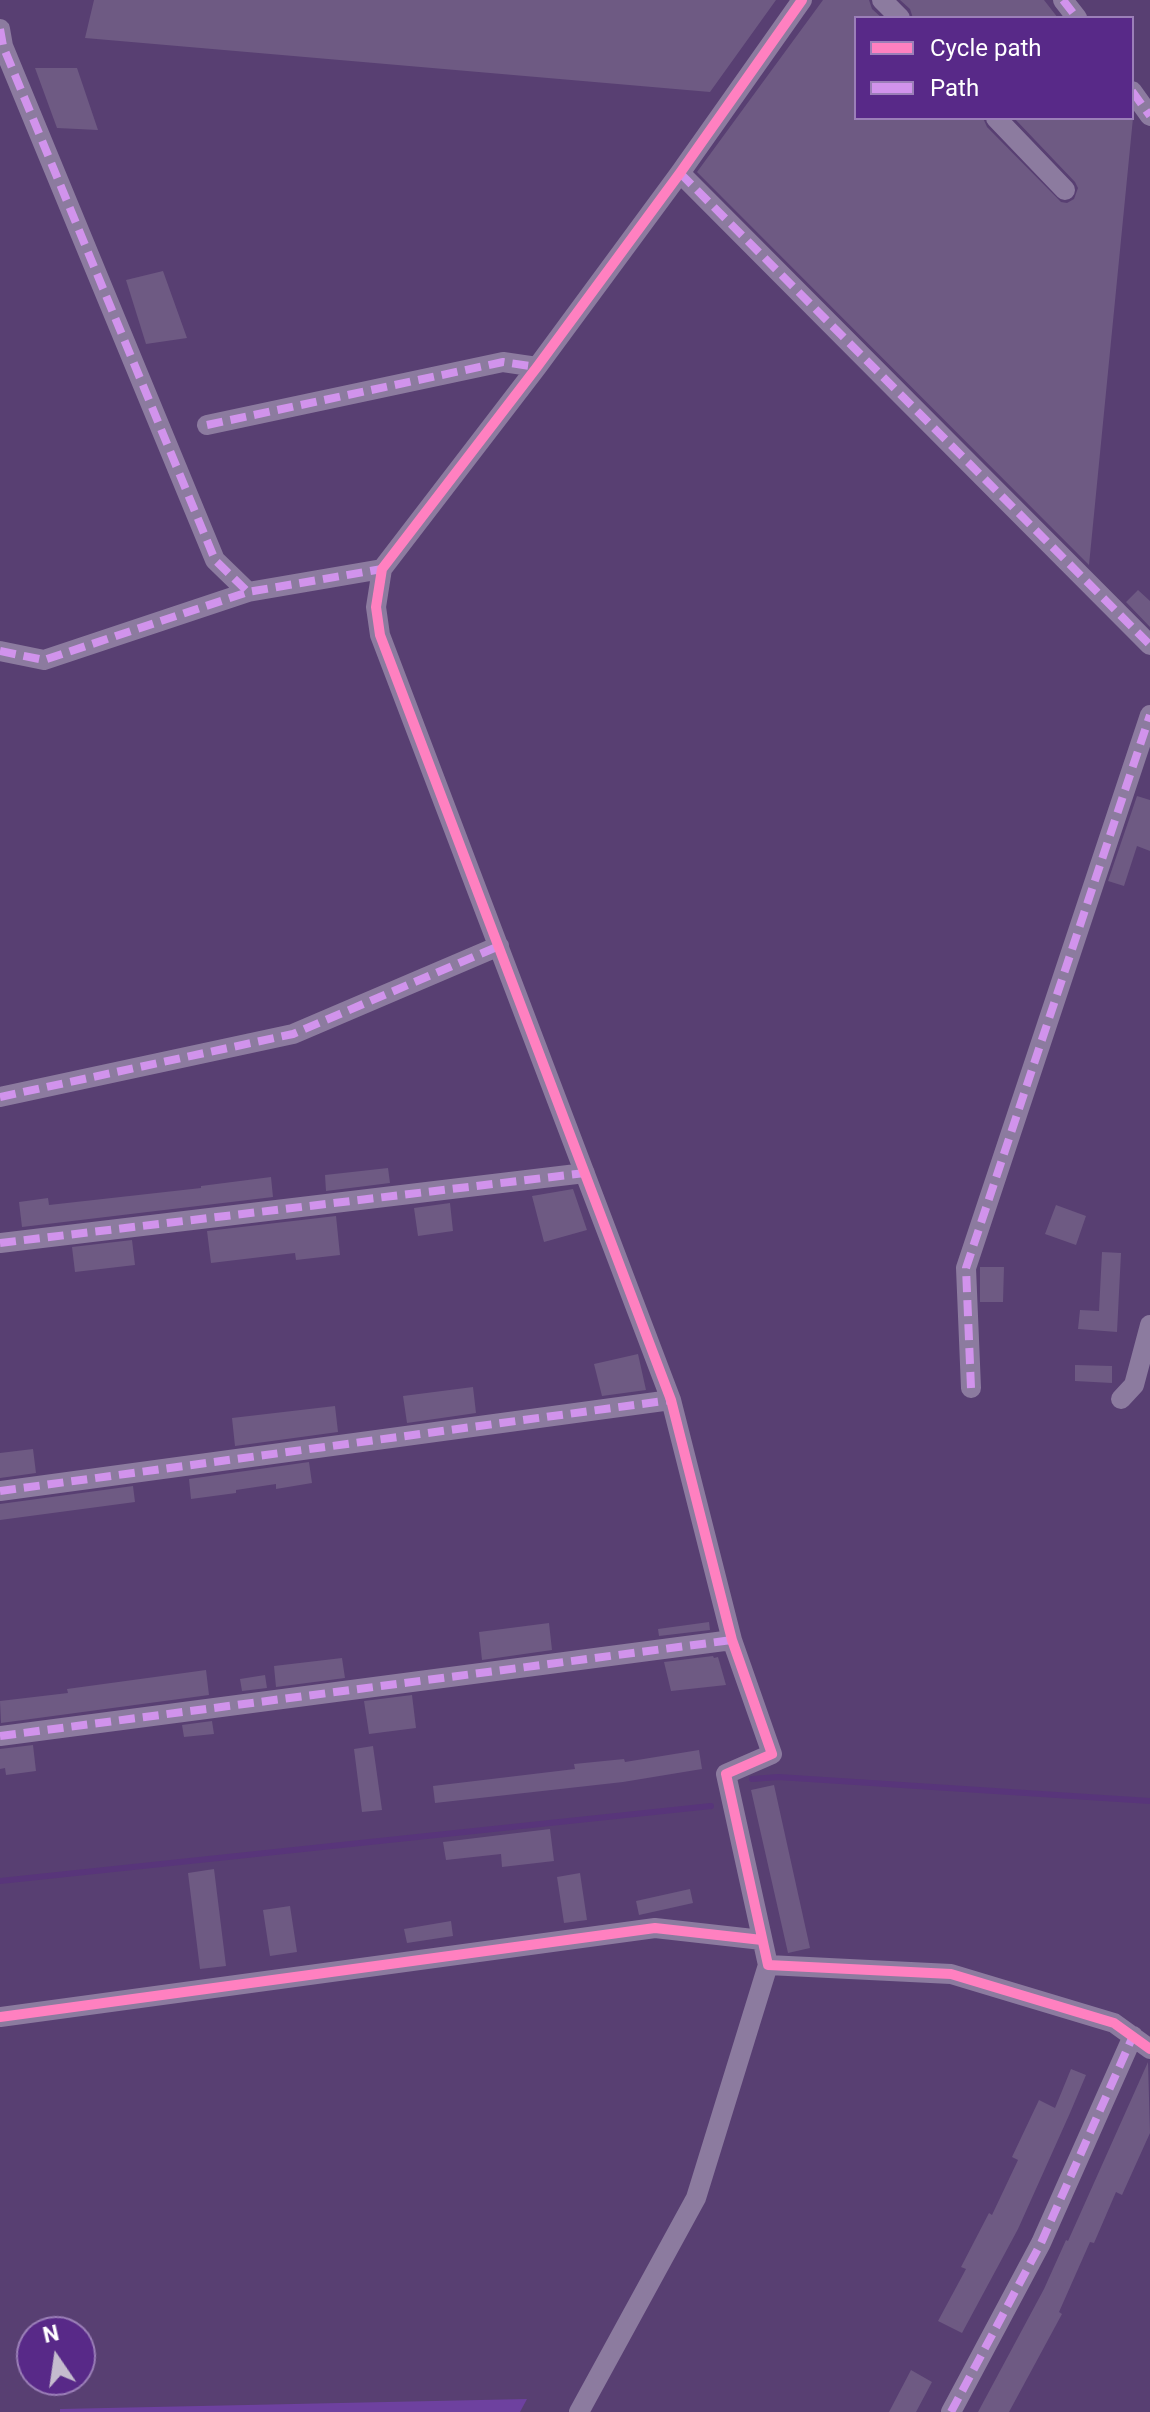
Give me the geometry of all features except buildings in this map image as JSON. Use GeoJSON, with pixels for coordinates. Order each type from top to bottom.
{"type":"FeatureCollection","features":[{"type":"Feature","properties":{"kind":"street"},"geometry":{"type":"LineString","coordinates":[[579,2412],[696,2198],[768,1965],[726,1774],[772,1754],[732,1640],[671,1400],[380,635],[376,607],[382,569],[537,367],[802,0]]}},
{"type":"Feature","properties":{"kind":"street"},"geometry":{"type":"LineString","coordinates":[[882,0],[898,16]]}},
{"type":"Feature","properties":{"kind":"street"},"geometry":{"type":"LineString","coordinates":[[1063,0],[1075,16]]}},
{"type":"Feature","properties":{"kind":"street"},"geometry":{"type":"LineString","coordinates":[[1,40],[215,560],[248,592]]}},
{"type":"Feature","properties":{"kind":"street"},"geometry":{"type":"LineString","coordinates":[[1134,94],[1150,116]]}},
{"type":"Feature","properties":{"kind":"street"},"geometry":{"type":"LineString","coordinates":[[998,120],[1065,190]]}},
{"type":"Feature","properties":{"kind":"street"},"geometry":{"type":"LineString","coordinates":[[680,173],[1150,645]]}},
{"type":"Feature","properties":{"kind":"street"},"geometry":{"type":"LineString","coordinates":[[207,425],[503,362],[537,367]]}},
{"type":"Feature","properties":{"kind":"street"},"geometry":{"type":"LineString","coordinates":[[0,651],[44,660],[248,592],[382,569]]}},
{"type":"Feature","properties":{"kind":"street"},"geometry":{"type":"LineString","coordinates":[[971,1388],[966,1268],[1150,715]]}},
{"type":"Feature","properties":{"kind":"street"},"geometry":{"type":"LineString","coordinates":[[0,1097],[293,1034],[499,946]]}},
{"type":"Feature","properties":{"kind":"street"},"geometry":{"type":"LineString","coordinates":[[0,1243],[585,1173]]}},
{"type":"Feature","properties":{"kind":"street"},"geometry":{"type":"LineString","coordinates":[[1121,1399],[1134,1385],[1150,1325]]}},
{"type":"Feature","properties":{"kind":"street"},"geometry":{"type":"LineString","coordinates":[[0,1491],[671,1400]]}},
{"type":"Feature","properties":{"kind":"street"},"geometry":{"type":"LineString","coordinates":[[0,1736],[732,1640]]}},
{"type":"Feature","properties":{"kind":"street"},"geometry":{"type":"LineString","coordinates":[[0,2017],[655,1928],[762,1940]]}},
{"type":"Feature","properties":{"kind":"street"},"geometry":{"type":"LineString","coordinates":[[768,1965],[951,1974],[1114,2023],[1150,2049]]}},
{"type":"Feature","properties":{"kind":"street"},"geometry":{"type":"LineString","coordinates":[[951,2412],[1041,2243],[1133,2036]]}},
{"type":"Feature","properties":{"kind":"shaded area"},"geometry":{"type":"Polygon","coordinates":[[[527,2399],[520,2412],[60,2412],[60,2409],[527,2399]]]}},
{"type":"Feature","properties":{"kind":"waterway"},"geometry":{"type":"LineString","coordinates":[[752,1779],[778,1777],[1150,1801]]}},
{"type":"Feature","properties":{"kind":"waterway"},"geometry":{"type":"LineString","coordinates":[[0,1881],[711,1806]]}},
{"type":"Feature","properties":{"kind":"marked path"},"geometry":{"type":"LineString","coordinates":[[1063,0],[1075,16]]}},
{"type":"Feature","properties":{"kind":"marked path"},"geometry":{"type":"LineString","coordinates":[[0,29],[3,46],[215,560],[248,592]]}},
{"type":"Feature","properties":{"kind":"marked path"},"geometry":{"type":"LineString","coordinates":[[1134,94],[1150,116]]}},
{"type":"Feature","properties":{"kind":"marked path"},"geometry":{"type":"LineString","coordinates":[[680,173],[1150,645]]}},
{"type":"Feature","properties":{"kind":"marked path"},"geometry":{"type":"LineString","coordinates":[[207,425],[503,362],[537,367]]}},
{"type":"Feature","properties":{"kind":"marked path"},"geometry":{"type":"LineString","coordinates":[[0,651],[44,660],[248,592],[382,569]]}},
{"type":"Feature","properties":{"kind":"marked path"},"geometry":{"type":"LineString","coordinates":[[971,1388],[966,1268],[1150,715]]}},
{"type":"Feature","properties":{"kind":"marked path"},"geometry":{"type":"LineString","coordinates":[[0,1097],[293,1034],[499,946]]}},
{"type":"Feature","properties":{"kind":"marked path"},"geometry":{"type":"LineString","coordinates":[[0,1243],[585,1173]]}},
{"type":"Feature","properties":{"kind":"marked path"},"geometry":{"type":"LineString","coordinates":[[0,1491],[671,1400]]}},
{"type":"Feature","properties":{"kind":"marked path"},"geometry":{"type":"LineString","coordinates":[[0,1736],[732,1640]]}},
{"type":"Feature","properties":{"kind":"marked path"},"geometry":{"type":"LineString","coordinates":[[951,2412],[1041,2243],[1133,2036]]}},
{"type":"Feature","properties":{"kind":"cycle path"},"geometry":{"type":"LineString","coordinates":[[802,0],[537,367],[382,569],[376,607],[380,635],[671,1400],[732,1640],[772,1754],[726,1774],[768,1965],[951,1974],[1114,2023],[1150,2049]]}},
{"type":"Feature","properties":{"kind":"cycle path"},"geometry":{"type":"LineString","coordinates":[[0,2017],[655,1928],[762,1940]]}}]}
